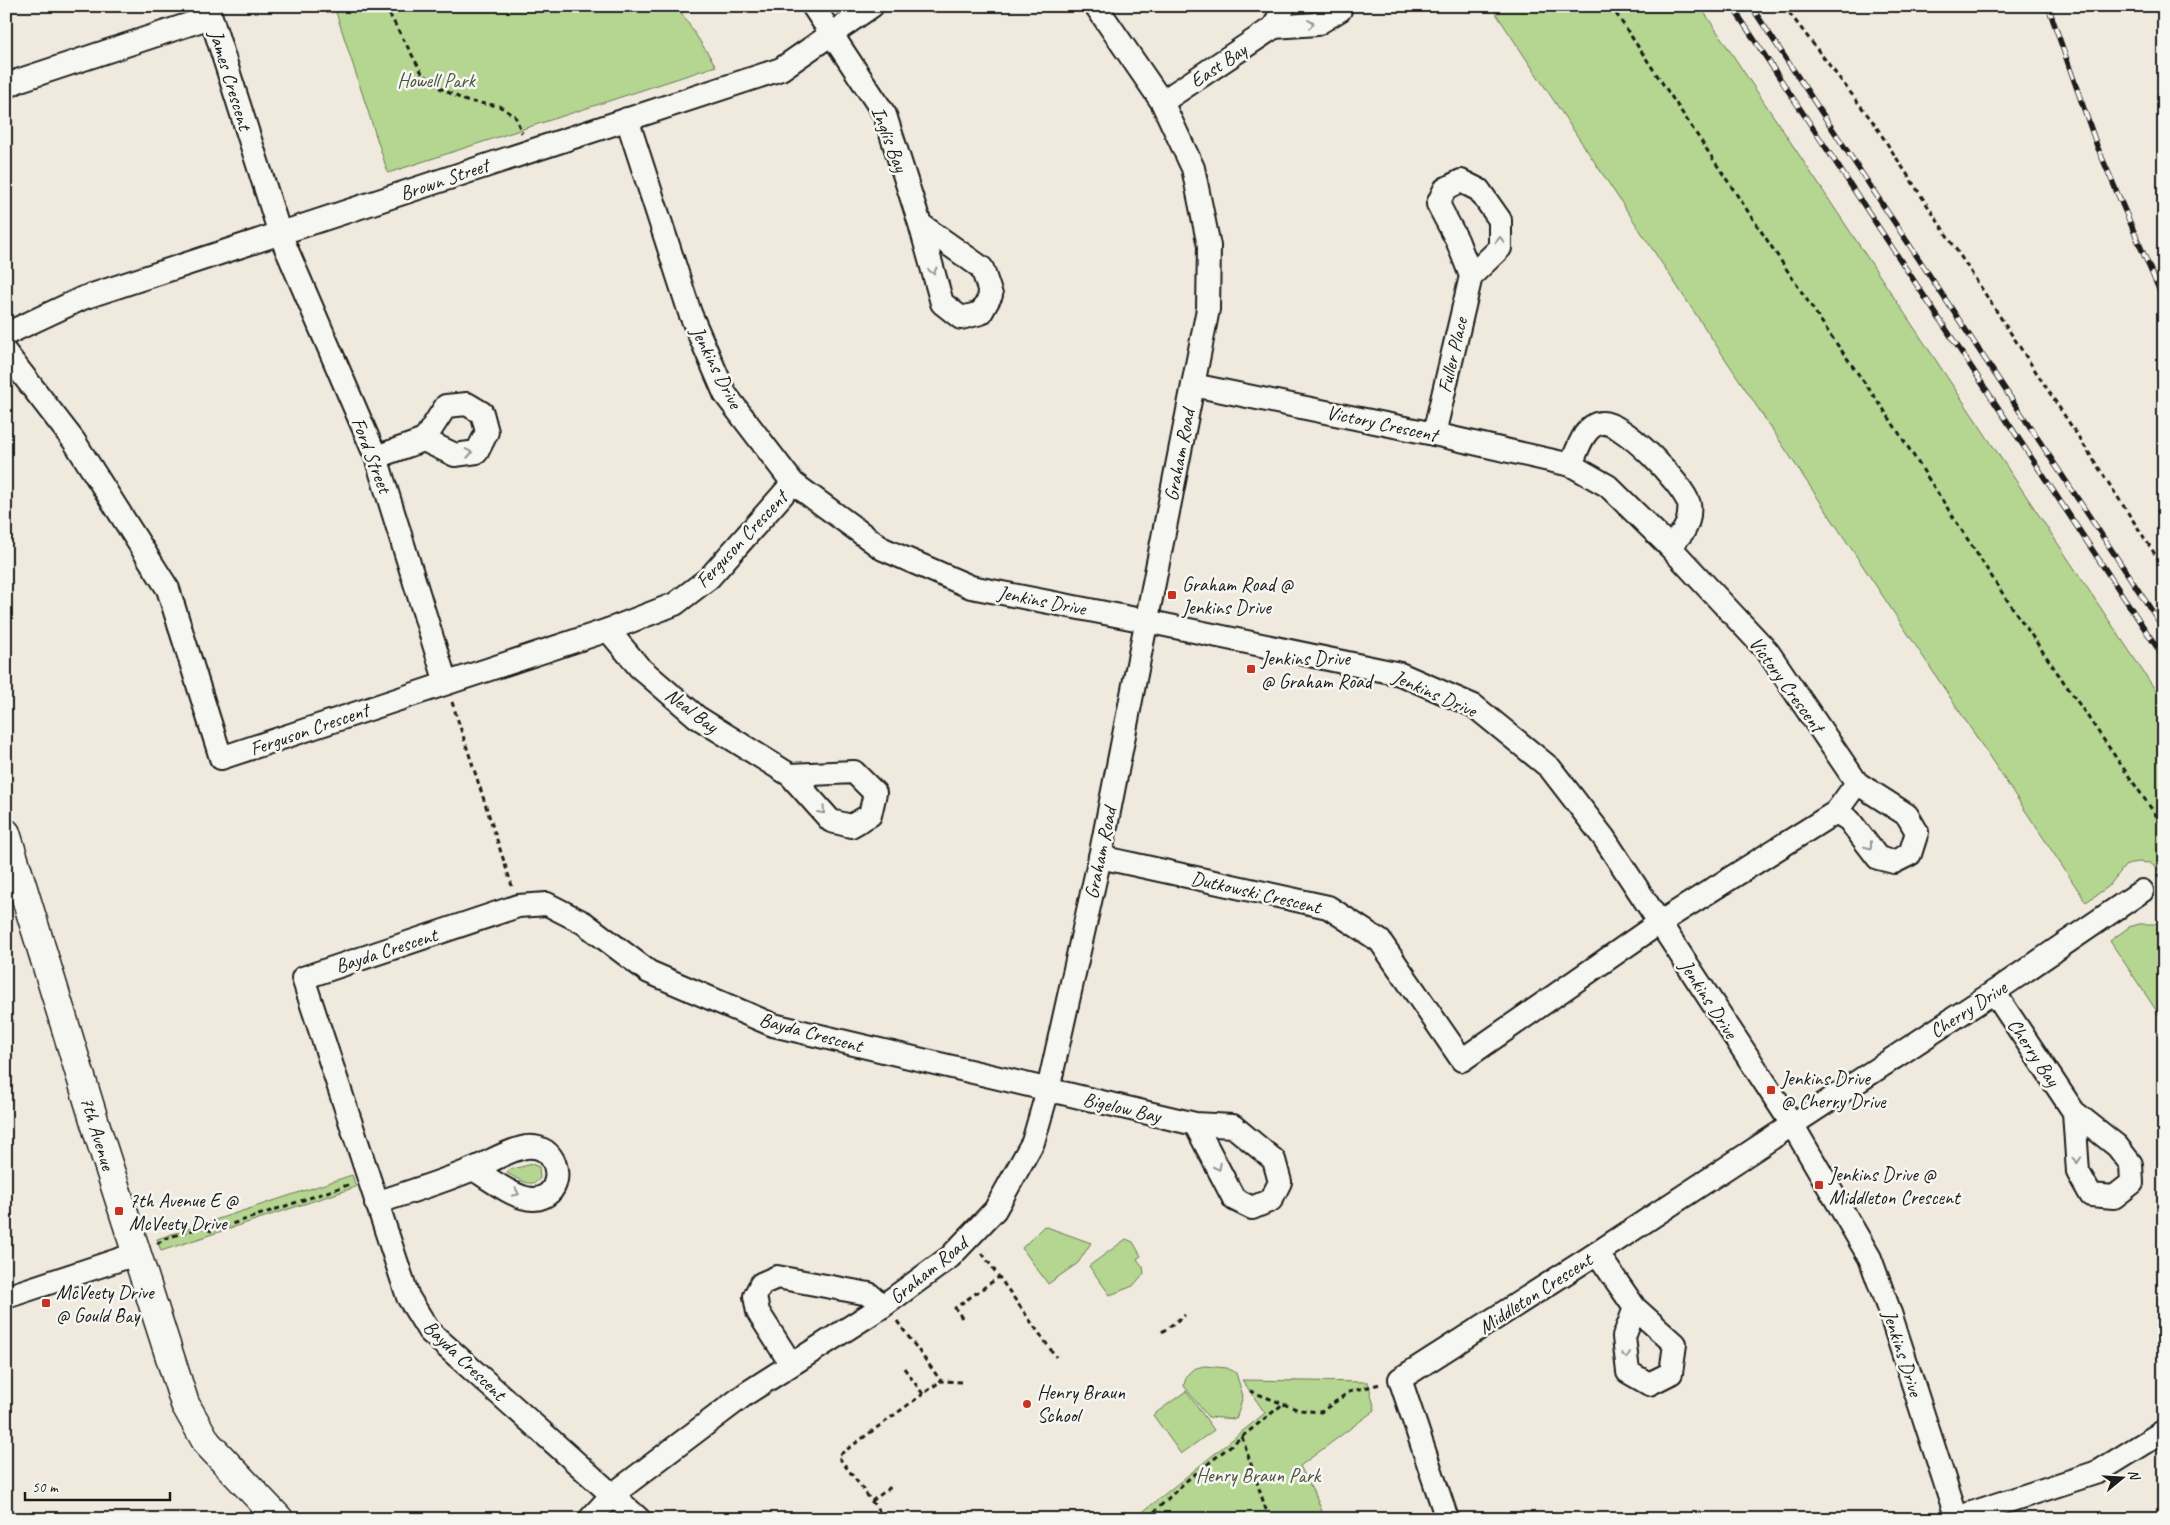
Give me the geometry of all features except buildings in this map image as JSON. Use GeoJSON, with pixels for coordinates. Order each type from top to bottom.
{"type":"FeatureCollection","features":[{"type":"Feature","properties":{"kind":"street","name":"Inglis Bay"},"geometry":{"type":"LineString","coordinates":[[814,6],[885,114],[920,224]]}},
{"type":"Feature","properties":{"kind":"street","name":"Brown Street"},"geometry":{"type":"LineString","coordinates":[[6,334],[83,298],[529,150],[781,69],[872,6]]}},
{"type":"Feature","properties":{"kind":"street","name":"Graham Road"},"geometry":{"type":"LineString","coordinates":[[590,1519],[612,1494],[748,1393],[790,1364],[884,1305],[950,1257],[995,1210],[1032,1142],[1048,1090],[1100,857],[1208,310],[1209,246],[1193,168],[1162,102],[1096,6]]}},
{"type":"Feature","properties":{"kind":"street"},"geometry":{"type":"LineString","coordinates":[[1274,27],[1284,6]]}},
{"type":"Feature","properties":{"kind":"street","name":"East Bay"},"geometry":{"type":"LineString","coordinates":[[1162,102],[1274,27],[1317,24],[1340,10],[1340,6]]}},
{"type":"Feature","properties":{"kind":"street","name":"James Crescent"},"geometry":{"type":"LineString","coordinates":[[6,87],[20,80],[211,17],[280,234]]}},
{"type":"Feature","properties":{"kind":"street","name":"Jenkins Drive"},"geometry":{"type":"LineString","coordinates":[[627,119],[690,313],[725,394],[793,483],[883,549],[971,587],[1400,674],[1474,706],[1550,768],[1604,838],[1792,1124],[1870,1258],[1889,1310],[1955,1518]]}},
{"type":"Feature","properties":{"kind":"street","name":"Ford Street"},"geometry":{"type":"LineString","coordinates":[[280,234],[376,457],[446,683]]}},
{"type":"Feature","properties":{"kind":"street","name":"Fuller Place"},"geometry":{"type":"LineString","coordinates":[[1434,434],[1471,276]]}},
{"type":"Feature","properties":{"kind":"street","name":"Ferguson Crescent"},"geometry":{"type":"LineString","coordinates":[[6,353],[74,440],[168,589],[221,758],[608,630],[674,604],[709,578],[793,483]]}},
{"type":"Feature","properties":{"kind":"street","name":"Victory Crescent"},"geometry":{"type":"LineString","coordinates":[[1193,385],[1434,434],[1571,465],[1608,486],[1669,546],[1768,652],[1857,783],[1907,815],[1917,832],[1910,854],[1894,862],[1878,858],[1849,820],[1836,812]]}},
{"type":"Feature","properties":{"kind":"street"},"geometry":{"type":"LineString","coordinates":[[1571,465],[1588,430],[1600,423],[1612,423],[1641,444],[1674,481],[1690,504],[1688,527],[1669,546]]}},
{"type":"Feature","properties":{"kind":"street"},"geometry":{"type":"LineString","coordinates":[[376,457],[424,440]]}},
{"type":"Feature","properties":{"kind":"street","name":"Neal Bay"},"geometry":{"type":"LineString","coordinates":[[608,630],[639,667],[697,717],[790,775]]}},
{"type":"Feature","properties":{"kind":"street"},"geometry":{"type":"LineString","coordinates":[[1659,923],[1836,812],[1857,783]]}},
{"type":"Feature","properties":{"kind":"street","name":"7th Avenue"},"geometry":{"type":"LineString","coordinates":[[6,833],[146,1249],[185,1404],[207,1443],[279,1519]]}},
{"type":"Feature","properties":{"kind":"street","name":"Dutkowski Crescent"},"geometry":{"type":"LineString","coordinates":[[1100,857],[1328,907],[1380,941],[1462,1060],[1659,923]]}},
{"type":"Feature","properties":{"kind":"street","name":"Cherry Drive"},"geometry":{"type":"LineString","coordinates":[[1792,1124],[1994,992],[2142,891]]}},
{"type":"Feature","properties":{"kind":"street","name":"Bayda Crescent"},"geometry":{"type":"LineString","coordinates":[[639,1519],[430,1331],[408,1297],[303,978],[518,906],[547,904],[584,923],[649,972],[773,1025],[1048,1090]]}},
{"type":"Feature","properties":{"kind":"street","name":"Cherry Bay"},"geometry":{"type":"LineString","coordinates":[[1994,992],[2074,1112]]}},
{"type":"Feature","properties":{"kind":"street","name":"Bigelow Bay"},"geometry":{"type":"LineString","coordinates":[[1048,1090],[1196,1124]]}},
{"type":"Feature","properties":{"kind":"street","name":"Middleton Crescent"},"geometry":{"type":"LineString","coordinates":[[1400,1379],[1597,1253],[1792,1124]]}},
{"type":"Feature","properties":{"kind":"street"},"geometry":{"type":"LineString","coordinates":[[376,1203],[473,1169]]}},
{"type":"Feature","properties":{"kind":"street"},"geometry":{"type":"LineString","coordinates":[[6,1297],[146,1249]]}},
{"type":"Feature","properties":{"kind":"street"},"geometry":{"type":"LineString","coordinates":[[1597,1253],[1635,1308]]}},
{"type":"Feature","properties":{"kind":"street"},"geometry":{"type":"LineString","coordinates":[[790,1364],[758,1312],[755,1296],[761,1284],[777,1277],[869,1294],[884,1305]]}},
{"type":"Feature","properties":{"kind":"street"},"geometry":{"type":"LineString","coordinates":[[1400,1379],[1447,1519]]}},
{"type":"Feature","properties":{"kind":"street"},"geometry":{"type":"LineString","coordinates":[[1955,1518],[2098,1472],[2164,1431]]}},
{"type":"Feature","properties":{"kind":"path"},"geometry":{"type":"LineString","coordinates":[[385,6],[422,73],[438,87],[466,101],[499,106],[515,116],[529,150]]}},
{"type":"Feature","properties":{"kind":"path"},"geometry":{"type":"LineString","coordinates":[[1611,6],[1823,325],[1884,410],[2002,594],[2164,827]]}},
{"type":"Feature","properties":{"kind":"path"},"geometry":{"type":"LineString","coordinates":[[1784,6],[1873,122],[2164,568]]}},
{"type":"Feature","properties":{"kind":"path"},"geometry":{"type":"LineString","coordinates":[[446,683],[518,906]]}},
{"type":"Feature","properties":{"kind":"path"},"geometry":{"type":"LineString","coordinates":[[146,1249],[164,1239],[202,1227],[211,1231],[368,1178]]}},
{"type":"Feature","properties":{"kind":"path"},"geometry":{"type":"LineString","coordinates":[[970,1236],[1056,1357]]}},
{"type":"Feature","properties":{"kind":"path"},"geometry":{"type":"LineString","coordinates":[[962,1318],[955,1308],[999,1277]]}},
{"type":"Feature","properties":{"kind":"path"},"geometry":{"type":"LineString","coordinates":[[884,1305],[941,1381]]}},
{"type":"Feature","properties":{"kind":"path"},"geometry":{"type":"LineString","coordinates":[[1162,1332],[1185,1315]]}},
{"type":"Feature","properties":{"kind":"path"},"geometry":{"type":"LineString","coordinates":[[904,1368],[923,1394]]}},
{"type":"Feature","properties":{"kind":"path"},"geometry":{"type":"LineString","coordinates":[[1250,1391],[1299,1410],[1321,1412],[1349,1392],[1400,1379]]}},
{"type":"Feature","properties":{"kind":"path"},"geometry":{"type":"LineString","coordinates":[[886,1519],[838,1456],[941,1381],[961,1382]]}},
{"type":"Feature","properties":{"kind":"path"},"geometry":{"type":"LineString","coordinates":[[1147,1519],[1185,1482],[1284,1404]]}},
{"type":"Feature","properties":{"kind":"path"},"geometry":{"type":"LineString","coordinates":[[1242,1437],[1269,1519]]}},
{"type":"Feature","properties":{"kind":"path"},"geometry":{"type":"LineString","coordinates":[[872,1500],[892,1486]]}},
{"type":"Feature","properties":{"kind":"green space","name":"Howell Park"},"geometry":{"type":"Polygon","coordinates":[[[334,6],[677,6],[716,66],[388,173],[334,6]]]}},
{"type":"Feature","properties":{"kind":"green space"},"geometry":{"type":"Polygon","coordinates":[[[1491,6],[1700,6],[2164,703],[2164,874],[2150,863],[2136,862],[2125,866],[2108,887],[2086,902],[1491,6]]]}},
{"type":"Feature","properties":{"kind":"green space"},"geometry":{"type":"Polygon","coordinates":[[[2164,917],[2164,1022],[2110,941],[2129,927],[2139,924],[2155,924],[2164,917]]]}},
{"type":"Feature","properties":{"kind":"green space"},"geometry":{"type":"Polygon","coordinates":[[[532,1164],[539,1167],[540,1178],[533,1183],[524,1182],[507,1173],[509,1170],[532,1164]]]}},
{"type":"Feature","properties":{"kind":"green space"},"geometry":{"type":"Polygon","coordinates":[[[352,1175],[356,1187],[161,1251],[157,1239],[352,1175]]]}},
{"type":"Feature","properties":{"kind":"green space"},"geometry":{"type":"Polygon","coordinates":[[[1044,1226],[1091,1243],[1078,1263],[1048,1284],[1022,1248],[1044,1226]]]}},
{"type":"Feature","properties":{"kind":"green space"},"geometry":{"type":"Polygon","coordinates":[[[1126,1239],[1133,1242],[1141,1256],[1137,1259],[1143,1267],[1144,1273],[1133,1286],[1110,1295],[1089,1266],[1126,1239]]]}},
{"type":"Feature","properties":{"kind":"green space"},"geometry":{"type":"Polygon","coordinates":[[[1205,1366],[1227,1368],[1236,1373],[1243,1396],[1236,1419],[1208,1417],[1184,1386],[1190,1371],[1205,1366]]]}},
{"type":"Feature","properties":{"kind":"green space","name":"Henry Braun Park"},"geometry":{"type":"Polygon","coordinates":[[[1242,1380],[1368,1382],[1375,1410],[1300,1466],[1316,1496],[1325,1519],[1134,1519],[1265,1413],[1242,1380]]]}},
{"type":"Feature","properties":{"kind":"green space"},"geometry":{"type":"Polygon","coordinates":[[[1186,1391],[1214,1430],[1181,1454],[1153,1415],[1186,1391]]]}},
{"type":"Feature","properties":{"kind":"railway"},"geometry":{"type":"LineString","coordinates":[[1732,6],[2164,658]]}},
{"type":"Feature","properties":{"kind":"railway"},"geometry":{"type":"LineString","coordinates":[[1751,6],[2164,629]]}},
{"type":"Feature","properties":{"kind":"railway"},"geometry":{"type":"LineString","coordinates":[[2048,6],[2097,146],[2164,301]]}},
{"type":"Feature","properties":{"kind":"place","name":"Graham Road @ Jenkins Drive"},"geometry":{"type":"Point","coordinates":[1172,595]}},
{"type":"Feature","properties":{"kind":"place","name":"Jenkins Drive @ Graham Road"},"geometry":{"type":"Point","coordinates":[1251,669]}},
{"type":"Feature","properties":{"kind":"place","name":"Jenkins Drive @ Cherry Drive"},"geometry":{"type":"Point","coordinates":[1771,1090]}},
{"type":"Feature","properties":{"kind":"place","name":"Jenkins Drive @ Middleton Crescent"},"geometry":{"type":"Point","coordinates":[1819,1185]}},
{"type":"Feature","properties":{"kind":"place","name":"7th Avenue E @ McVeety Drive"},"geometry":{"type":"Point","coordinates":[119,1211]}},
{"type":"Feature","properties":{"kind":"place","name":"McVeety Drive @ Gould Bay"},"geometry":{"type":"Point","coordinates":[46,1303]}},
{"type":"Feature","properties":{"kind":"place","name":"Henry Braun School"},"geometry":{"type":"Point","coordinates":[1027,1404]}}]}
